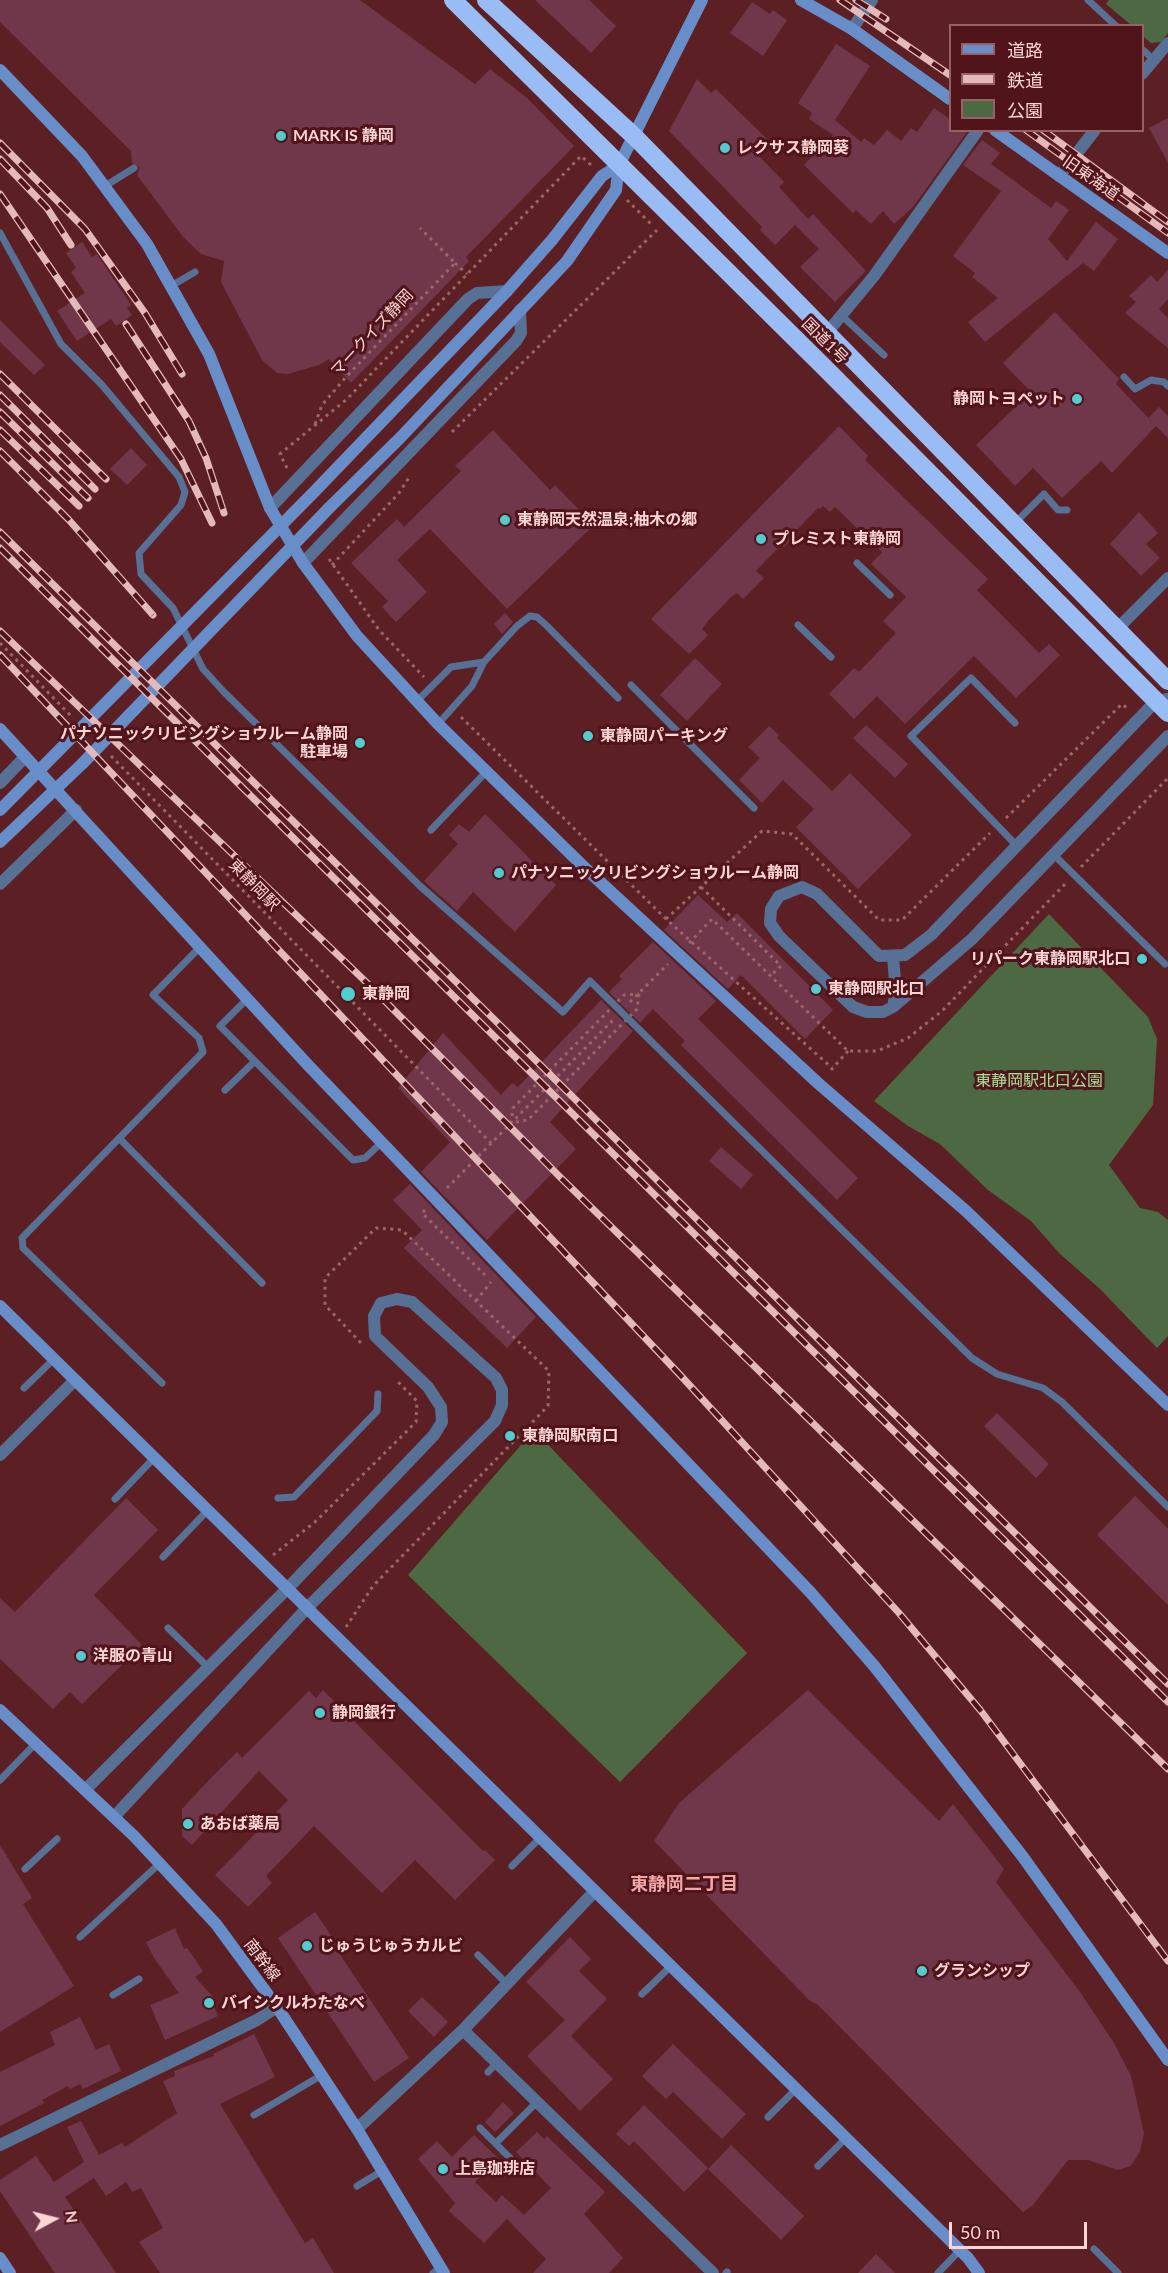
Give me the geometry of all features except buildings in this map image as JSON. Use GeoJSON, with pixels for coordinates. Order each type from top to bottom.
{"type":"FeatureCollection","features":[{"type":"Feature","properties":{"kind":"highway","name":"国道1号"},"geometry":{"type":"LineString","coordinates":[[453,0],[1164,704]]}},
{"type":"Feature","properties":{"kind":"highway","name":"国道1号"},"geometry":{"type":"LineString","coordinates":[[486,0],[635,137],[1168,681]]}},
{"type":"Feature","properties":{"kind":"street"},"geometry":{"type":"LineString","coordinates":[[0,842],[82,764],[330,507],[401,437],[567,261],[616,190],[619,165],[702,0]]}},
{"type":"Feature","properties":{"kind":"street"},"geometry":{"type":"LineString","coordinates":[[801,0],[852,29],[949,98]]}},
{"type":"Feature","properties":{"kind":"street"},"geometry":{"type":"LineString","coordinates":[[852,29],[872,0]]}},
{"type":"Feature","properties":{"kind":"street"},"geometry":{"type":"LineString","coordinates":[[1144,73],[1168,43]]}},
{"type":"Feature","properties":{"kind":"street"},"geometry":{"type":"LineString","coordinates":[[0,70],[82,156],[147,244],[209,354],[270,508],[303,563],[357,636],[416,702],[486,772],[810,1076],[966,1212],[1168,1405]]}},
{"type":"Feature","properties":{"kind":"street"},"geometry":{"type":"LineString","coordinates":[[826,334],[874,276],[977,132]]}},
{"type":"Feature","properties":{"kind":"street","name":"旧東海道"},"geometry":{"type":"LineString","coordinates":[[998,132],[1168,253]]}},
{"type":"Feature","properties":{"kind":"street"},"geometry":{"type":"LineString","coordinates":[[1059,176],[1093,132]]}},
{"type":"Feature","properties":{"kind":"street"},"geometry":{"type":"LineString","coordinates":[[0,810],[315,492],[507,291],[552,240],[602,176],[619,165]]}},
{"type":"Feature","properties":{"kind":"street"},"geometry":{"type":"LineString","coordinates":[[270,508],[468,299],[477,293],[507,291]]}},
{"type":"Feature","properties":{"kind":"street"},"geometry":{"type":"LineString","coordinates":[[303,563],[516,341],[521,333],[520,310]]}},
{"type":"Feature","properties":{"kind":"street"},"geometry":{"type":"LineString","coordinates":[[1117,629],[1168,578]]}},
{"type":"Feature","properties":{"kind":"street"},"geometry":{"type":"LineString","coordinates":[[1164,704],[1138,719],[931,935],[905,955],[879,956],[817,894],[802,887],[779,896],[771,909],[770,923],[779,936],[853,1007],[867,1012],[883,1012],[893,1007],[972,939],[1168,736]]}},
{"type":"Feature","properties":{"kind":"street"},"geometry":{"type":"LineString","coordinates":[[0,729],[382,1142],[840,1626],[942,1751],[1023,1857],[1168,2060]]}},
{"type":"Feature","properties":{"kind":"street"},"geometry":{"type":"LineString","coordinates":[[0,783],[26,757]]}},
{"type":"Feature","properties":{"kind":"street"},"geometry":{"type":"LineString","coordinates":[[0,884],[76,810]]}},
{"type":"Feature","properties":{"kind":"street"},"geometry":{"type":"LineString","coordinates":[[892,957],[896,992],[893,1007]]}},
{"type":"Feature","properties":{"kind":"street"},"geometry":{"type":"LineString","coordinates":[[85,1790],[288,1588],[434,1435],[442,1422],[441,1407],[428,1387],[375,1336],[374,1316],[381,1303],[397,1299],[412,1302],[496,1378],[502,1390],[501,1405],[495,1421],[307,1608],[114,1817]]}},
{"type":"Feature","properties":{"kind":"street"},"geometry":{"type":"LineString","coordinates":[[0,1306],[960,2250],[979,2273]]}},
{"type":"Feature","properties":{"kind":"street"},"geometry":{"type":"LineString","coordinates":[[0,1455],[75,1380]]}},
{"type":"Feature","properties":{"kind":"street","name":"南幹線"},"geometry":{"type":"LineString","coordinates":[[0,1710],[114,1817],[216,1924],[277,2007],[357,2129],[439,2271]]}},
{"type":"Feature","properties":{"kind":"street"},"geometry":{"type":"LineString","coordinates":[[357,2129],[413,2084],[595,1891]]}},
{"type":"Feature","properties":{"kind":"street"},"geometry":{"type":"LineString","coordinates":[[0,2145],[257,2020],[277,2007]]}},
{"type":"Feature","properties":{"kind":"street"},"geometry":{"type":"LineString","coordinates":[[463,2030],[493,2068],[537,2102],[677,2245],[713,2273]]}},
{"type":"Feature","properties":{"kind":"street"},"geometry":{"type":"LineString","coordinates":[[0,2258],[10,2273]]}},
{"type":"Feature","properties":{"kind":"lane"},"geometry":{"type":"LineString","coordinates":[[1088,0],[1114,24]]}},
{"type":"Feature","properties":{"kind":"lane"},"geometry":{"type":"LineString","coordinates":[[1144,50],[1154,60]]}},
{"type":"Feature","properties":{"kind":"lane"},"geometry":{"type":"LineString","coordinates":[[105,186],[134,168]]}},
{"type":"Feature","properties":{"kind":"lane"},"geometry":{"type":"LineString","coordinates":[[0,232],[61,344],[102,385],[179,477],[185,492],[181,505],[139,553],[141,574],[173,608],[203,669],[224,692],[420,886],[563,1012],[590,981],[972,1358],[997,1374],[1043,1388],[1062,1402],[1168,1507]]}},
{"type":"Feature","properties":{"kind":"lane"},"geometry":{"type":"LineString","coordinates":[[171,286],[195,272]]}},
{"type":"Feature","properties":{"kind":"lane"},"geometry":{"type":"LineString","coordinates":[[841,315],[884,355]]}},
{"type":"Feature","properties":{"kind":"lane"},"geometry":{"type":"LineString","coordinates":[[1124,377],[1135,389],[1151,380],[1164,382],[1168,386]]}},
{"type":"Feature","properties":{"kind":"lane"},"geometry":{"type":"LineString","coordinates":[[1013,525],[1044,494],[1058,510],[1067,510]]}},
{"type":"Feature","properties":{"kind":"lane"},"geometry":{"type":"LineString","coordinates":[[857,563],[890,595]]}},
{"type":"Feature","properties":{"kind":"lane"},"geometry":{"type":"LineString","coordinates":[[438,724],[472,686],[484,662],[517,626],[530,616],[537,617],[618,698]]}},
{"type":"Feature","properties":{"kind":"lane"},"geometry":{"type":"LineString","coordinates":[[798,625],[831,657]]}},
{"type":"Feature","properties":{"kind":"lane"},"geometry":{"type":"LineString","coordinates":[[416,702],[451,667],[484,662]]}},
{"type":"Feature","properties":{"kind":"lane"},"geometry":{"type":"LineString","coordinates":[[1015,723],[971,678],[911,736],[1017,846]]}},
{"type":"Feature","properties":{"kind":"lane"},"geometry":{"type":"LineString","coordinates":[[631,685],[754,808]]}},
{"type":"Feature","properties":{"kind":"lane"},"geometry":{"type":"LineString","coordinates":[[431,830],[486,772]]}},
{"type":"Feature","properties":{"kind":"lane"},"geometry":{"type":"LineString","coordinates":[[1054,855],[1166,964]]}},
{"type":"Feature","properties":{"kind":"lane"},"geometry":{"type":"LineString","coordinates":[[162,1383],[23,1248],[22,1238],[203,1052],[199,1038],[153,995],[200,946]]}},
{"type":"Feature","properties":{"kind":"lane"},"geometry":{"type":"LineString","coordinates":[[248,998],[220,1026],[352,1160],[365,1158],[382,1142]]}},
{"type":"Feature","properties":{"kind":"lane"},"geometry":{"type":"LineString","coordinates":[[225,1090],[255,1061]]}},
{"type":"Feature","properties":{"kind":"lane"},"geometry":{"type":"LineString","coordinates":[[119,1138],[262,1283]]}},
{"type":"Feature","properties":{"kind":"lane"},"geometry":{"type":"LineString","coordinates":[[24,1388],[54,1359]]}},
{"type":"Feature","properties":{"kind":"lane"},"geometry":{"type":"LineString","coordinates":[[278,1498],[294,1497],[377,1412],[378,1394]]}},
{"type":"Feature","properties":{"kind":"lane"},"geometry":{"type":"LineString","coordinates":[[115,1499],[154,1458]]}},
{"type":"Feature","properties":{"kind":"lane"},"geometry":{"type":"LineString","coordinates":[[163,1557],[208,1510]]}},
{"type":"Feature","properties":{"kind":"lane"},"geometry":{"type":"LineString","coordinates":[[168,1628],[208,1667]]}},
{"type":"Feature","properties":{"kind":"lane"},"geometry":{"type":"LineString","coordinates":[[0,1780],[35,1743]]}},
{"type":"Feature","properties":{"kind":"lane"},"geometry":{"type":"LineString","coordinates":[[512,1866],[540,1838]]}},
{"type":"Feature","properties":{"kind":"lane"},"geometry":{"type":"LineString","coordinates":[[25,1869],[57,1839]]}},
{"type":"Feature","properties":{"kind":"lane"},"geometry":{"type":"LineString","coordinates":[[80,1937],[159,1864]]}},
{"type":"Feature","properties":{"kind":"lane"},"geometry":{"type":"LineString","coordinates":[[478,1955],[502,1991]]}},
{"type":"Feature","properties":{"kind":"lane"},"geometry":{"type":"LineString","coordinates":[[642,1994],[671,1966]]}},
{"type":"Feature","properties":{"kind":"lane"},"geometry":{"type":"LineString","coordinates":[[113,1995],[139,1979]]}},
{"type":"Feature","properties":{"kind":"lane"},"geometry":{"type":"LineString","coordinates":[[254,2115],[322,2075]]}},
{"type":"Feature","properties":{"kind":"lane"},"geometry":{"type":"LineString","coordinates":[[768,2117],[796,2089]]}},
{"type":"Feature","properties":{"kind":"lane"},"geometry":{"type":"LineString","coordinates":[[496,2143],[537,2102]]}},
{"type":"Feature","properties":{"kind":"lane"},"geometry":{"type":"LineString","coordinates":[[480,2128],[522,2170]]}},
{"type":"Feature","properties":{"kind":"lane"},"geometry":{"type":"LineString","coordinates":[[818,2166],[846,2138]]}},
{"type":"Feature","properties":{"kind":"lane"},"geometry":{"type":"LineString","coordinates":[[357,2186],[382,2171]]}},
{"type":"Feature","properties":{"kind":"lane"},"geometry":{"type":"LineString","coordinates":[[1094,2249],[1118,2273]]}},
{"type":"Feature","properties":{"kind":"lane"},"geometry":{"type":"LineString","coordinates":[[938,2273],[960,2250]]}},
{"type":"Feature","properties":{"kind":"path"},"geometry":{"type":"LineString","coordinates":[[294,483],[280,454],[347,399],[581,156],[602,176]]}},
{"type":"Feature","properties":{"kind":"path"},"geometry":{"type":"LineString","coordinates":[[448,436],[658,231],[616,190]]}},
{"type":"Feature","properties":{"kind":"path"},"geometry":{"type":"LineString","coordinates":[[420,228],[467,274]]}},
{"type":"Feature","properties":{"kind":"path","name":"マークイズ静岡"},"geometry":{"type":"LineString","coordinates":[[314,426],[322,405],[340,384],[455,262]]}},
{"type":"Feature","properties":{"kind":"path"},"geometry":{"type":"LineString","coordinates":[[332,565],[399,493],[414,469]]}},
{"type":"Feature","properties":{"kind":"path"},"geometry":{"type":"LineString","coordinates":[[322,544],[332,565],[379,630],[432,686]]}},
{"type":"Feature","properties":{"kind":"path"},"geometry":{"type":"LineString","coordinates":[[0,643],[75,719]]}},
{"type":"Feature","properties":{"kind":"path"},"geometry":{"type":"LineString","coordinates":[[1004,820],[1122,704],[1138,719]]}},
{"type":"Feature","properties":{"kind":"path"},"geometry":{"type":"LineString","coordinates":[[453,708],[666,919],[832,1068]]}},
{"type":"Feature","properties":{"kind":"path","name":"東静岡駅"},"geometry":{"type":"LineString","coordinates":[[108,753],[491,1143]]}},
{"type":"Feature","properties":{"kind":"path"},"geometry":{"type":"LineString","coordinates":[[666,919],[762,831],[792,834],[879,920],[902,920],[995,829]]}},
{"type":"Feature","properties":{"kind":"path"},"geometry":{"type":"LineString","coordinates":[[700,886],[781,966],[770,976]]}},
{"type":"Feature","properties":{"kind":"path"},"geometry":{"type":"LineString","coordinates":[[688,944],[712,919]]}},
{"type":"Feature","properties":{"kind":"path"},"geometry":{"type":"LineString","coordinates":[[623,1010],[672,960]]}},
{"type":"Feature","properties":{"kind":"path"},"geometry":{"type":"LineString","coordinates":[[512,1123],[528,1120],[637,1009],[639,994]]}},
{"type":"Feature","properties":{"kind":"path"},"geometry":{"type":"LineString","coordinates":[[512,1123],[513,1108],[624,995],[639,994]]}},
{"type":"Feature","properties":{"kind":"path"},"geometry":{"type":"LineString","coordinates":[[445,1190],[615,1018]]}},
{"type":"Feature","properties":{"kind":"path"},"geometry":{"type":"LineString","coordinates":[[430,1205],[422,1213],[493,1283],[476,1301]]}},
{"type":"Feature","properties":{"kind":"path"},"geometry":{"type":"LineString","coordinates":[[339,1639],[373,1586],[548,1406],[549,1371],[402,1230],[376,1228],[325,1278],[325,1305],[363,1345]]}},
{"type":"Feature","properties":{"kind":"path"},"geometry":{"type":"LineString","coordinates":[[262,1563],[315,1522],[416,1422],[417,1401],[394,1377]]}},
{"type":"Feature","properties":{"kind":"green space"},"geometry":{"type":"Polygon","coordinates":[[[1109,0],[1168,0],[1168,33],[1161,42],[1151,43],[1144,37],[1144,24],[1130,24],[1106,4],[1109,0]]]}},
{"type":"Feature","properties":{"kind":"green space","name":"東静岡駅北口公園"},"geometry":{"type":"Polygon","coordinates":[[[1049,914],[1148,1017],[1157,1039],[1153,1105],[1109,1165],[1140,1208],[1158,1212],[1168,1220],[1168,1336],[1157,1348],[1100,1289],[1059,1253],[1031,1221],[988,1190],[940,1144],[908,1126],[874,1101],[1049,914]]]}},
{"type":"Feature","properties":{"kind":"green space"},"geometry":{"type":"Polygon","coordinates":[[[534,1430],[747,1653],[620,1782],[408,1575],[534,1430]]]}},
{"type":"Feature","properties":{"kind":"railway"},"geometry":{"type":"LineString","coordinates":[[840,0],[949,74]]}},
{"type":"Feature","properties":{"kind":"railway"},"geometry":{"type":"LineString","coordinates":[[856,0],[886,19]]}},
{"type":"Feature","properties":{"kind":"railway"},"geometry":{"type":"LineString","coordinates":[[1029,132],[1168,233]]}},
{"type":"Feature","properties":{"kind":"railway"},"geometry":{"type":"LineString","coordinates":[[1046,132],[1168,222]]}},
{"type":"Feature","properties":{"kind":"railway"},"geometry":{"type":"LineString","coordinates":[[0,143],[85,229],[145,313],[182,374]]}},
{"type":"Feature","properties":{"kind":"railway"},"geometry":{"type":"LineString","coordinates":[[0,159],[47,208],[71,245]]}},
{"type":"Feature","properties":{"kind":"railway"},"geometry":{"type":"LineString","coordinates":[[0,194],[181,459],[212,523]]}},
{"type":"Feature","properties":{"kind":"railway"},"geometry":{"type":"LineString","coordinates":[[126,324],[189,421],[206,458],[224,513]]}},
{"type":"Feature","properties":{"kind":"railway"},"geometry":{"type":"LineString","coordinates":[[0,374],[106,479]]}},
{"type":"Feature","properties":{"kind":"railway"},"geometry":{"type":"LineString","coordinates":[[0,395],[95,489]]}},
{"type":"Feature","properties":{"kind":"railway"},"geometry":{"type":"LineString","coordinates":[[0,412],[88,498]]}},
{"type":"Feature","properties":{"kind":"railway"},"geometry":{"type":"LineString","coordinates":[[0,430],[79,506]]}},
{"type":"Feature","properties":{"kind":"railway"},"geometry":{"type":"LineString","coordinates":[[0,451],[69,520],[153,615]]}},
{"type":"Feature","properties":{"kind":"railway"},"geometry":{"type":"LineString","coordinates":[[0,532],[1168,1684]]}},
{"type":"Feature","properties":{"kind":"railway"},"geometry":{"type":"LineString","coordinates":[[0,548],[1168,1702]]}},
{"type":"Feature","properties":{"kind":"railway"},"geometry":{"type":"LineString","coordinates":[[0,631],[364,980],[560,1177],[1168,1769]]}},
{"type":"Feature","properties":{"kind":"railway"},"geometry":{"type":"LineString","coordinates":[[0,655],[682,1377],[899,1613],[981,1711],[1168,1961]]}},
{"type":"Feature","properties":{"kind":"place","name":"MARK IS 静岡"},"geometry":{"type":"Point","coordinates":[281,136]}},
{"type":"Feature","properties":{"kind":"place","name":"レクサス静岡葵"},"geometry":{"type":"Point","coordinates":[725,148]}},
{"type":"Feature","properties":{"kind":"place","name":"静岡トヨペット"},"geometry":{"type":"Point","coordinates":[1077,399]}},
{"type":"Feature","properties":{"kind":"place","name":"東静岡天然温泉;柚木の郷"},"geometry":{"type":"Point","coordinates":[505,520]}},
{"type":"Feature","properties":{"kind":"place","name":"プレミスト東静岡"},"geometry":{"type":"Point","coordinates":[761,539]}},
{"type":"Feature","properties":{"kind":"place","name":"東静岡パーキング"},"geometry":{"type":"Point","coordinates":[588,736]}},
{"type":"Feature","properties":{"kind":"place","name":"パナソニックリビングショウルーム静岡 駐車場"},"geometry":{"type":"Point","coordinates":[360,743]}},
{"type":"Feature","properties":{"kind":"place","name":"パナソニックリビングショウルーム静岡"},"geometry":{"type":"Point","coordinates":[499,873]}},
{"type":"Feature","properties":{"kind":"place","name":"リパーク東静岡駅北口"},"geometry":{"type":"Point","coordinates":[1142,959]}},
{"type":"Feature","properties":{"kind":"place","name":"東静岡駅北口"},"geometry":{"type":"Point","coordinates":[816,989]}},
{"type":"Feature","properties":{"kind":"place","name":"東静岡"},"geometry":{"type":"Point","coordinates":[348,994]}},
{"type":"Feature","properties":{"kind":"place","name":"東静岡駅南口"},"geometry":{"type":"Point","coordinates":[510,1436]}},
{"type":"Feature","properties":{"kind":"place","name":"洋服の青山"},"geometry":{"type":"Point","coordinates":[81,1656]}},
{"type":"Feature","properties":{"kind":"place","name":"静岡銀行"},"geometry":{"type":"Point","coordinates":[320,1713]}},
{"type":"Feature","properties":{"kind":"place","name":"あおば薬局"},"geometry":{"type":"Point","coordinates":[188,1824]}},
{"type":"Feature","properties":{"kind":"place","name":"じゅうじゅうカルビ"},"geometry":{"type":"Point","coordinates":[307,1946]}},
{"type":"Feature","properties":{"kind":"place","name":"グランシップ"},"geometry":{"type":"Point","coordinates":[922,1971]}},
{"type":"Feature","properties":{"kind":"place","name":"バイシクルわたなべ"},"geometry":{"type":"Point","coordinates":[209,2003]}},
{"type":"Feature","properties":{"kind":"place","name":"上島珈琲店"},"geometry":{"type":"Point","coordinates":[443,2169]}},
{"type":"Feature","properties":{"kind":"district","name":"東静岡二丁目"},"geometry":{"type":"Point","coordinates":[684,1884]}}]}
